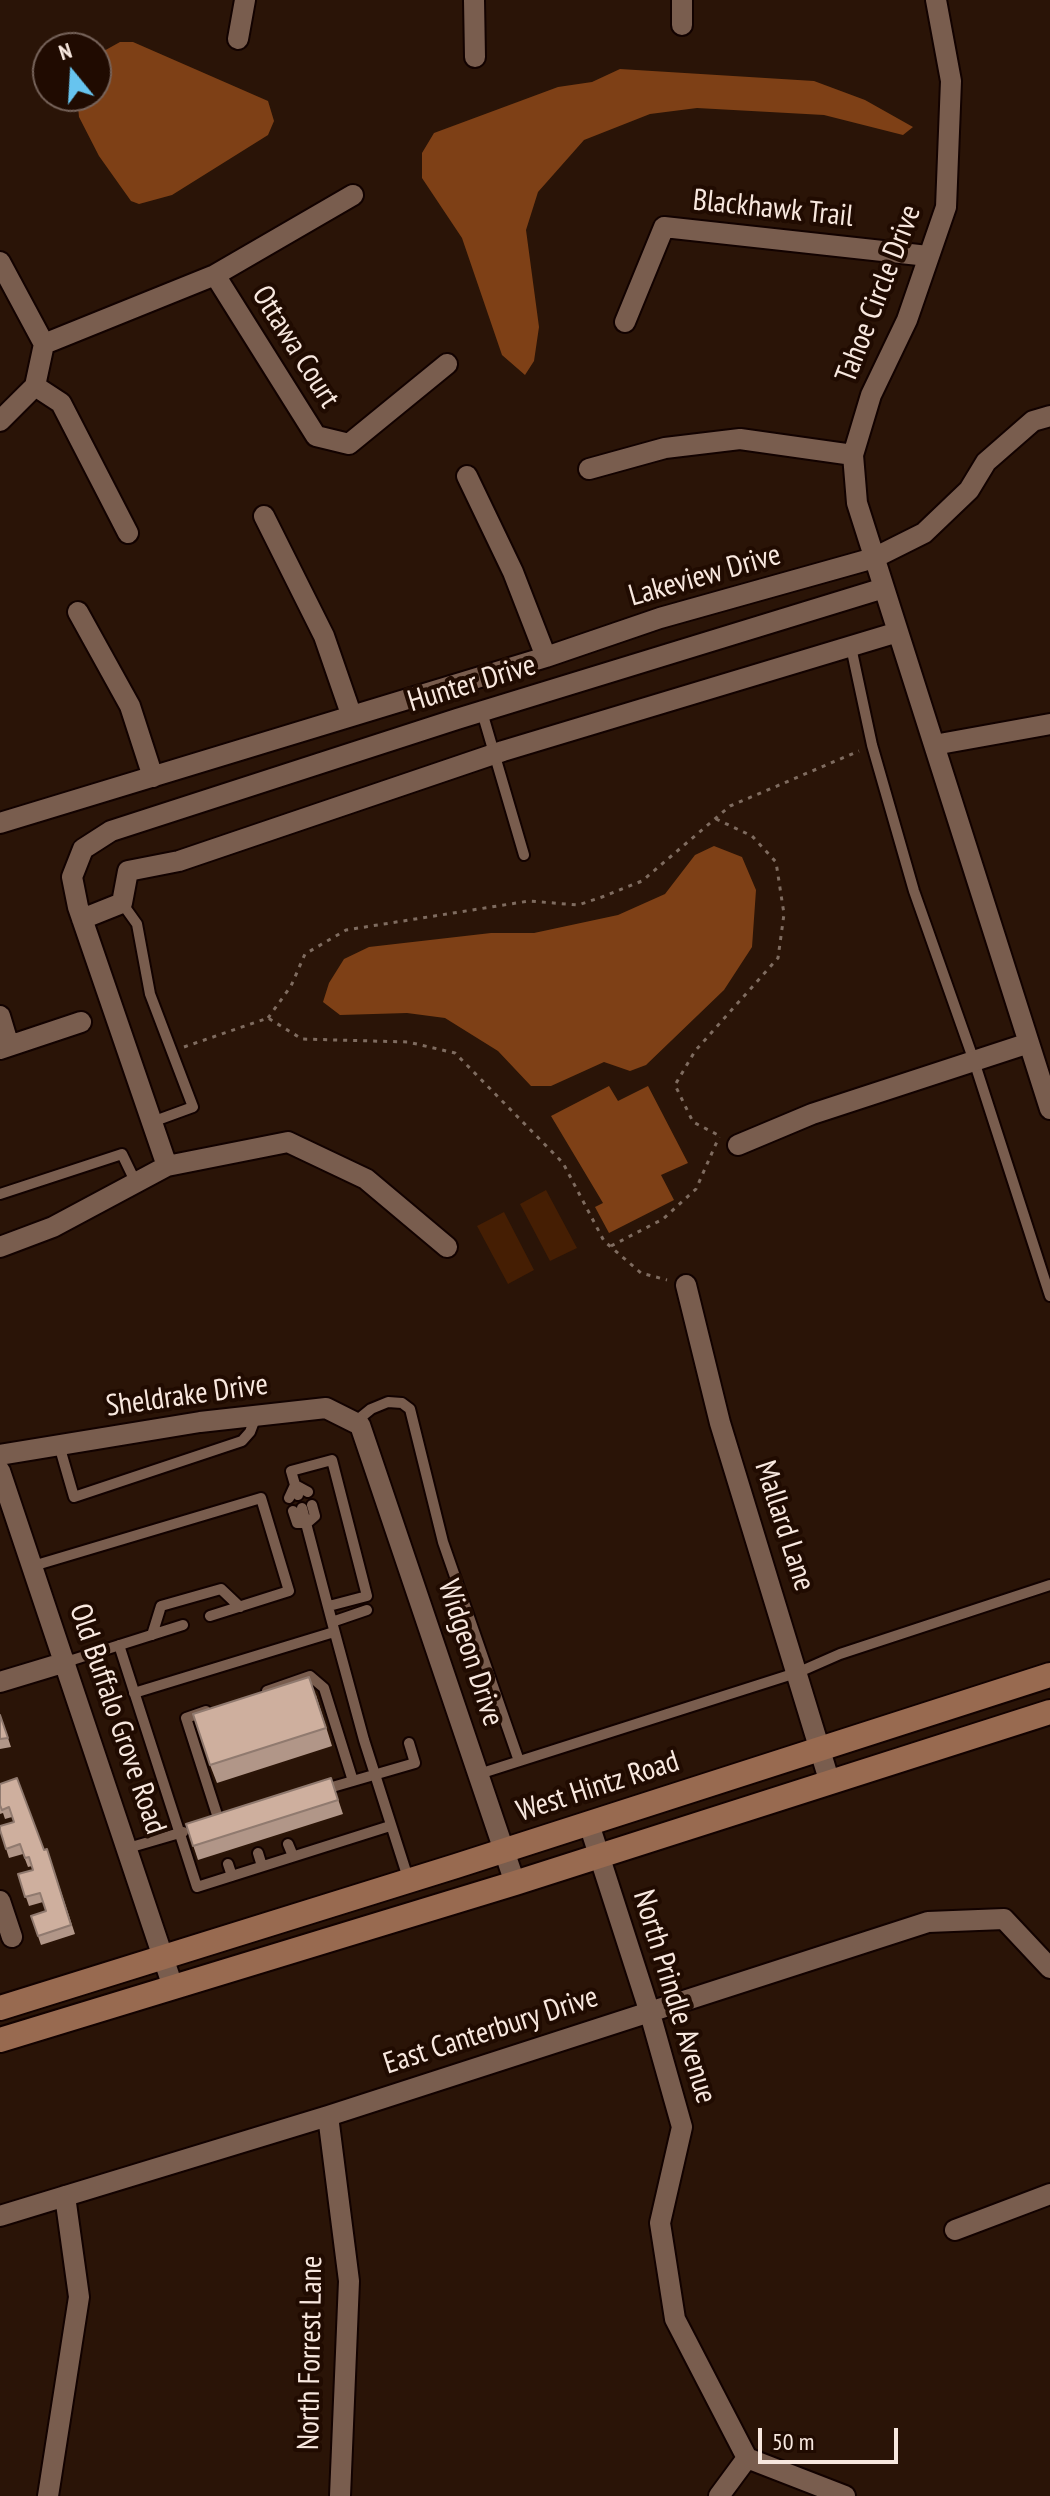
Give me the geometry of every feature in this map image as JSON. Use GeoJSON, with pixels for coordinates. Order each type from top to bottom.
{"type":"FeatureCollection","features":[{"type":"Feature","properties":{"kind":"main road","name":"West Hintz Road"},"geometry":{"type":"LineString","coordinates":[[0,2008],[504,1851],[1050,1675]]}},
{"type":"Feature","properties":{"kind":"main road"},"geometry":{"type":"LineString","coordinates":[[0,2040],[515,1883],[1050,1712]]}},
{"type":"Feature","properties":{"kind":"street"},"geometry":{"type":"LineString","coordinates":[[238,39],[245,0]]}},
{"type":"Feature","properties":{"kind":"street"},"geometry":{"type":"LineString","coordinates":[[474,0],[475,57]]}},
{"type":"Feature","properties":{"kind":"street"},"geometry":{"type":"LineString","coordinates":[[682,0],[682,25]]}},
{"type":"Feature","properties":{"kind":"street","name":"Tahoe Circle Drive"},"geometry":{"type":"LineString","coordinates":[[874,558],[857,503],[853,455],[871,395],[907,320],[946,207],[951,81],[936,0]]}},
{"type":"Feature","properties":{"kind":"street"},"geometry":{"type":"LineString","coordinates":[[44,344],[215,275],[353,195]]}},
{"type":"Feature","properties":{"kind":"street","name":"Blackhawk Trail"},"geometry":{"type":"LineString","coordinates":[[625,322],[664,227],[928,256]]}},
{"type":"Feature","properties":{"kind":"street"},"geometry":{"type":"LineString","coordinates":[[0,262],[44,344],[35,386],[0,421]]}},
{"type":"Feature","properties":{"kind":"street","name":"Ottawa Court"},"geometry":{"type":"LineString","coordinates":[[215,275],[316,436],[349,444],[447,364]]}},
{"type":"Feature","properties":{"kind":"street"},"geometry":{"type":"LineString","coordinates":[[35,386],[61,403],[128,533]]}},
{"type":"Feature","properties":{"kind":"street","name":"Lakeview Drive"},"geometry":{"type":"LineString","coordinates":[[0,823],[546,657],[660,618],[874,558],[924,533],[969,490],[986,462],[1033,421],[1050,416]]}},
{"type":"Feature","properties":{"kind":"street"},"geometry":{"type":"LineString","coordinates":[[589,469],[665,448],[740,439],[853,455]]}},
{"type":"Feature","properties":{"kind":"street"},"geometry":{"type":"LineString","coordinates":[[467,476],[513,572],[546,657]]}},
{"type":"Feature","properties":{"kind":"street"},"geometry":{"type":"LineString","coordinates":[[264,516],[324,636],[351,714]]}},
{"type":"Feature","properties":{"kind":"street"},"geometry":{"type":"LineString","coordinates":[[874,558],[1050,1109]]}},
{"type":"Feature","properties":{"kind":"street","name":"Hunter Drive"},"geometry":{"type":"LineString","coordinates":[[82,919],[72,877],[83,849],[111,831],[884,588]]}},
{"type":"Feature","properties":{"kind":"street"},"geometry":{"type":"LineString","coordinates":[[78,612],[130,706],[153,777]]}},
{"type":"Feature","properties":{"kind":"street"},"geometry":{"type":"LineString","coordinates":[[167,1166],[82,919],[122,903],[128,871],[179,861],[494,754],[898,632]]}},
{"type":"Feature","properties":{"kind":"street"},"geometry":{"type":"LineString","coordinates":[[934,745],[1050,724]]}},
{"type":"Feature","properties":{"kind":"street"},"geometry":{"type":"LineString","coordinates":[[0,1016],[5,1047],[81,1022]]}},
{"type":"Feature","properties":{"kind":"street"},"geometry":{"type":"LineString","coordinates":[[729,1140],[1029,1043]]}},
{"type":"Feature","properties":{"kind":"street"},"geometry":{"type":"LineString","coordinates":[[0,1247],[53,1227],[167,1166],[288,1142],[366,1179],[447,1247]]}},
{"type":"Feature","properties":{"kind":"street","name":"Mallard Lane"},"geometry":{"type":"LineString","coordinates":[[686,1285],[720,1423],[799,1672],[830,1783]]}},
{"type":"Feature","properties":{"kind":"street","name":"Sheldrake Drive"},"geometry":{"type":"LineString","coordinates":[[0,1455],[326,1408],[354,1423]]}},
{"type":"Feature","properties":{"kind":"street","name":"Widgeon Drive"},"geometry":{"type":"LineString","coordinates":[[354,1423],[360,1425],[368,1441],[515,1883]]}},
{"type":"Feature","properties":{"kind":"street","name":"Old Buffalo Grove Road"},"geometry":{"type":"LineString","coordinates":[[0,1471],[173,1987]]}},
{"type":"Feature","properties":{"kind":"street"},"geometry":{"type":"LineString","coordinates":[[0,1682],[66,1662]]}},
{"type":"Feature","properties":{"kind":"street","name":"North Prindle Avenue"},"geometry":{"type":"LineString","coordinates":[[589,1824],[649,2010],[682,2127],[660,2223],[675,2319],[747,2458]]}},
{"type":"Feature","properties":{"kind":"street"},"geometry":{"type":"LineString","coordinates":[[0,1901],[12,1937]]}},
{"type":"Feature","properties":{"kind":"street","name":"East Canterbury Drive"},"geometry":{"type":"LineString","coordinates":[[0,2216],[328,2116],[928,1922],[1004,1919],[1050,1968]]}},
{"type":"Feature","properties":{"kind":"street","name":"North Forrest Lane"},"geometry":{"type":"LineString","coordinates":[[328,2116],[349,2281],[340,2496]]}},
{"type":"Feature","properties":{"kind":"street"},"geometry":{"type":"LineString","coordinates":[[955,2230],[1050,2194]]}},
{"type":"Feature","properties":{"kind":"street"},"geometry":{"type":"LineString","coordinates":[[48,2496],[79,2297],[65,2196]]}},
{"type":"Feature","properties":{"kind":"street"},"geometry":{"type":"LineString","coordinates":[[719,2496],[747,2458],[845,2496]]}},
{"type":"Feature","properties":{"kind":"lane"},"geometry":{"type":"LineString","coordinates":[[851,647],[872,745],[914,891],[974,1061],[1050,1296]]}},
{"type":"Feature","properties":{"kind":"lane"},"geometry":{"type":"LineString","coordinates":[[482,712],[524,855]]}},
{"type":"Feature","properties":{"kind":"lane"},"geometry":{"type":"LineString","coordinates":[[122,903],[137,924],[150,994],[193,1107],[152,1122]]}},
{"type":"Feature","properties":{"kind":"lane"},"geometry":{"type":"LineString","coordinates":[[0,1194],[122,1154],[136,1183]]}},
{"type":"Feature","properties":{"kind":"lane"},"geometry":{"type":"LineString","coordinates":[[354,1423],[371,1409],[388,1402],[402,1403],[410,1409],[443,1542],[519,1761]]}},
{"type":"Feature","properties":{"kind":"lane"},"geometry":{"type":"LineString","coordinates":[[59,1445],[74,1497],[242,1441],[250,1432],[256,1416]]}},
{"type":"Feature","properties":{"kind":"lane"},"geometry":{"type":"LineString","coordinates":[[134,1693],[368,1613],[367,1596],[332,1460],[291,1471],[297,1492]]}},
{"type":"Feature","properties":{"kind":"lane"},"geometry":{"type":"LineString","coordinates":[[33,1566],[261,1498],[289,1591],[210,1616]]}},
{"type":"Feature","properties":{"kind":"lane"},"geometry":{"type":"LineString","coordinates":[[302,1508],[315,1516],[307,1523],[297,1523],[302,1508]]}},
{"type":"Feature","properties":{"kind":"lane"},"geometry":{"type":"LineString","coordinates":[[307,1523],[374,1776],[409,1881]]}},
{"type":"Feature","properties":{"kind":"lane"},"geometry":{"type":"LineString","coordinates":[[479,1774],[799,1672],[840,1654],[1050,1585]]}},
{"type":"Feature","properties":{"kind":"lane"},"geometry":{"type":"LineString","coordinates":[[152,1635],[161,1606],[221,1589],[240,1607]]}},
{"type":"Feature","properties":{"kind":"lane"},"geometry":{"type":"LineString","coordinates":[[329,1606],[367,1596]]}},
{"type":"Feature","properties":{"kind":"lane"},"geometry":{"type":"LineString","coordinates":[[66,1662],[183,1625]]}},
{"type":"Feature","properties":{"kind":"lane"},"geometry":{"type":"LineString","coordinates":[[119,1645],[197,1887],[390,1826]]}},
{"type":"Feature","properties":{"kind":"lane"},"geometry":{"type":"LineString","coordinates":[[255,1694],[310,1676],[324,1688],[353,1781]]}},
{"type":"Feature","properties":{"kind":"lane"},"geometry":{"type":"LineString","coordinates":[[214,1708],[186,1718],[219,1837]]}},
{"type":"Feature","properties":{"kind":"lane"},"geometry":{"type":"LineString","coordinates":[[307,1794],[415,1763],[409,1743]]}},
{"type":"Feature","properties":{"kind":"lane"},"geometry":{"type":"LineString","coordinates":[[203,1826],[232,1817]]}},
{"type":"Feature","properties":{"kind":"lane"},"geometry":{"type":"LineString","coordinates":[[128,1848],[191,1830]]}},
{"type":"Feature","properties":{"kind":"lane"},"geometry":{"type":"LineString","coordinates":[[320,1834],[324,1846]]}},
{"type":"Feature","properties":{"kind":"lane"},"geometry":{"type":"LineString","coordinates":[[288,1844],[293,1856]]}},
{"type":"Feature","properties":{"kind":"lane"},"geometry":{"type":"LineString","coordinates":[[258,1853],[262,1866]]}},
{"type":"Feature","properties":{"kind":"lane"},"geometry":{"type":"LineString","coordinates":[[228,1864],[232,1876]]}},
{"type":"Feature","properties":{"kind":"path"},"geometry":{"type":"LineString","coordinates":[[172,1051],[268,1018],[291,986],[305,954],[346,930],[529,901],[578,905],[642,881],[730,806],[872,745]]}},
{"type":"Feature","properties":{"kind":"path"},"geometry":{"type":"LineString","coordinates":[[611,1246],[663,1219],[696,1189],[729,1140],[693,1122],[675,1085],[695,1051],[778,958],[784,914],[776,862],[752,836],[716,819]]}},
{"type":"Feature","properties":{"kind":"path"},"geometry":{"type":"LineString","coordinates":[[268,1018],[302,1039],[408,1042],[455,1053],[563,1163],[604,1241],[641,1273],[686,1285]]}},
{"type":"Feature","properties":{"kind":"shaded area"},"geometry":{"type":"Polygon","coordinates":[[[120,42],[133,42],[268,101],[274,121],[268,135],[172,195],[139,204],[131,201],[99,156],[79,117],[79,112],[112,112],[112,46],[120,42]]]}},
{"type":"Feature","properties":{"kind":"shaded area"},"geometry":{"type":"Polygon","coordinates":[[[620,69],[814,81],[865,100],[913,127],[903,135],[824,115],[697,108],[650,114],[584,140],[538,192],[526,230],[539,327],[534,361],[525,375],[502,355],[462,238],[422,178],[422,153],[434,133],[558,87],[592,82],[620,69]]]}},
{"type":"Feature","properties":{"kind":"shaded area"},"geometry":{"type":"Polygon","coordinates":[[[714,846],[742,857],[756,890],[752,947],[724,990],[646,1065],[630,1071],[604,1062],[551,1086],[531,1086],[498,1051],[445,1018],[407,1013],[340,1015],[323,1002],[329,983],[344,959],[369,947],[491,933],[534,933],[618,915],[665,894],[695,855],[714,846]]]}},
{"type":"Feature","properties":{"kind":"shaded area"},"geometry":{"type":"Polygon","coordinates":[[[609,1086],[618,1101],[648,1086],[688,1163],[661,1175],[674,1200],[609,1233],[595,1207],[603,1203],[551,1116],[609,1086]]]}},
{"type":"Feature","properties":{"kind":"shaded area"},"geometry":{"type":"Polygon","coordinates":[[[546,1190],[577,1248],[550,1261],[520,1204],[546,1190]]]}},
{"type":"Feature","properties":{"kind":"shaded area"},"geometry":{"type":"Polygon","coordinates":[[[504,1212],[534,1270],[508,1284],[477,1226],[504,1212]]]}},
{"type":"Feature","properties":{"kind":"building"},"geometry":{"type":"Polygon","coordinates":[[[309,1677],[326,1728],[210,1765],[193,1714],[309,1677]]]}},
{"type":"Feature","properties":{"kind":"building"},"geometry":{"type":"Polygon","coordinates":[[[0,1715],[8,1738],[0,1739],[0,1715]]]}},
{"type":"Feature","properties":{"kind":"building"},"geometry":{"type":"Polygon","coordinates":[[[17,1778],[44,1850],[47,1849],[71,1925],[38,1936],[31,1916],[46,1911],[40,1893],[25,1897],[18,1874],[33,1870],[29,1857],[25,1858],[20,1844],[6,1849],[0,1830],[0,1826],[14,1822],[9,1807],[2,1810],[0,1805],[0,1784],[17,1778]]]}},
{"type":"Feature","properties":{"kind":"building"},"geometry":{"type":"Polygon","coordinates":[[[331,1778],[338,1800],[193,1846],[186,1824],[331,1778]]]}}]}
